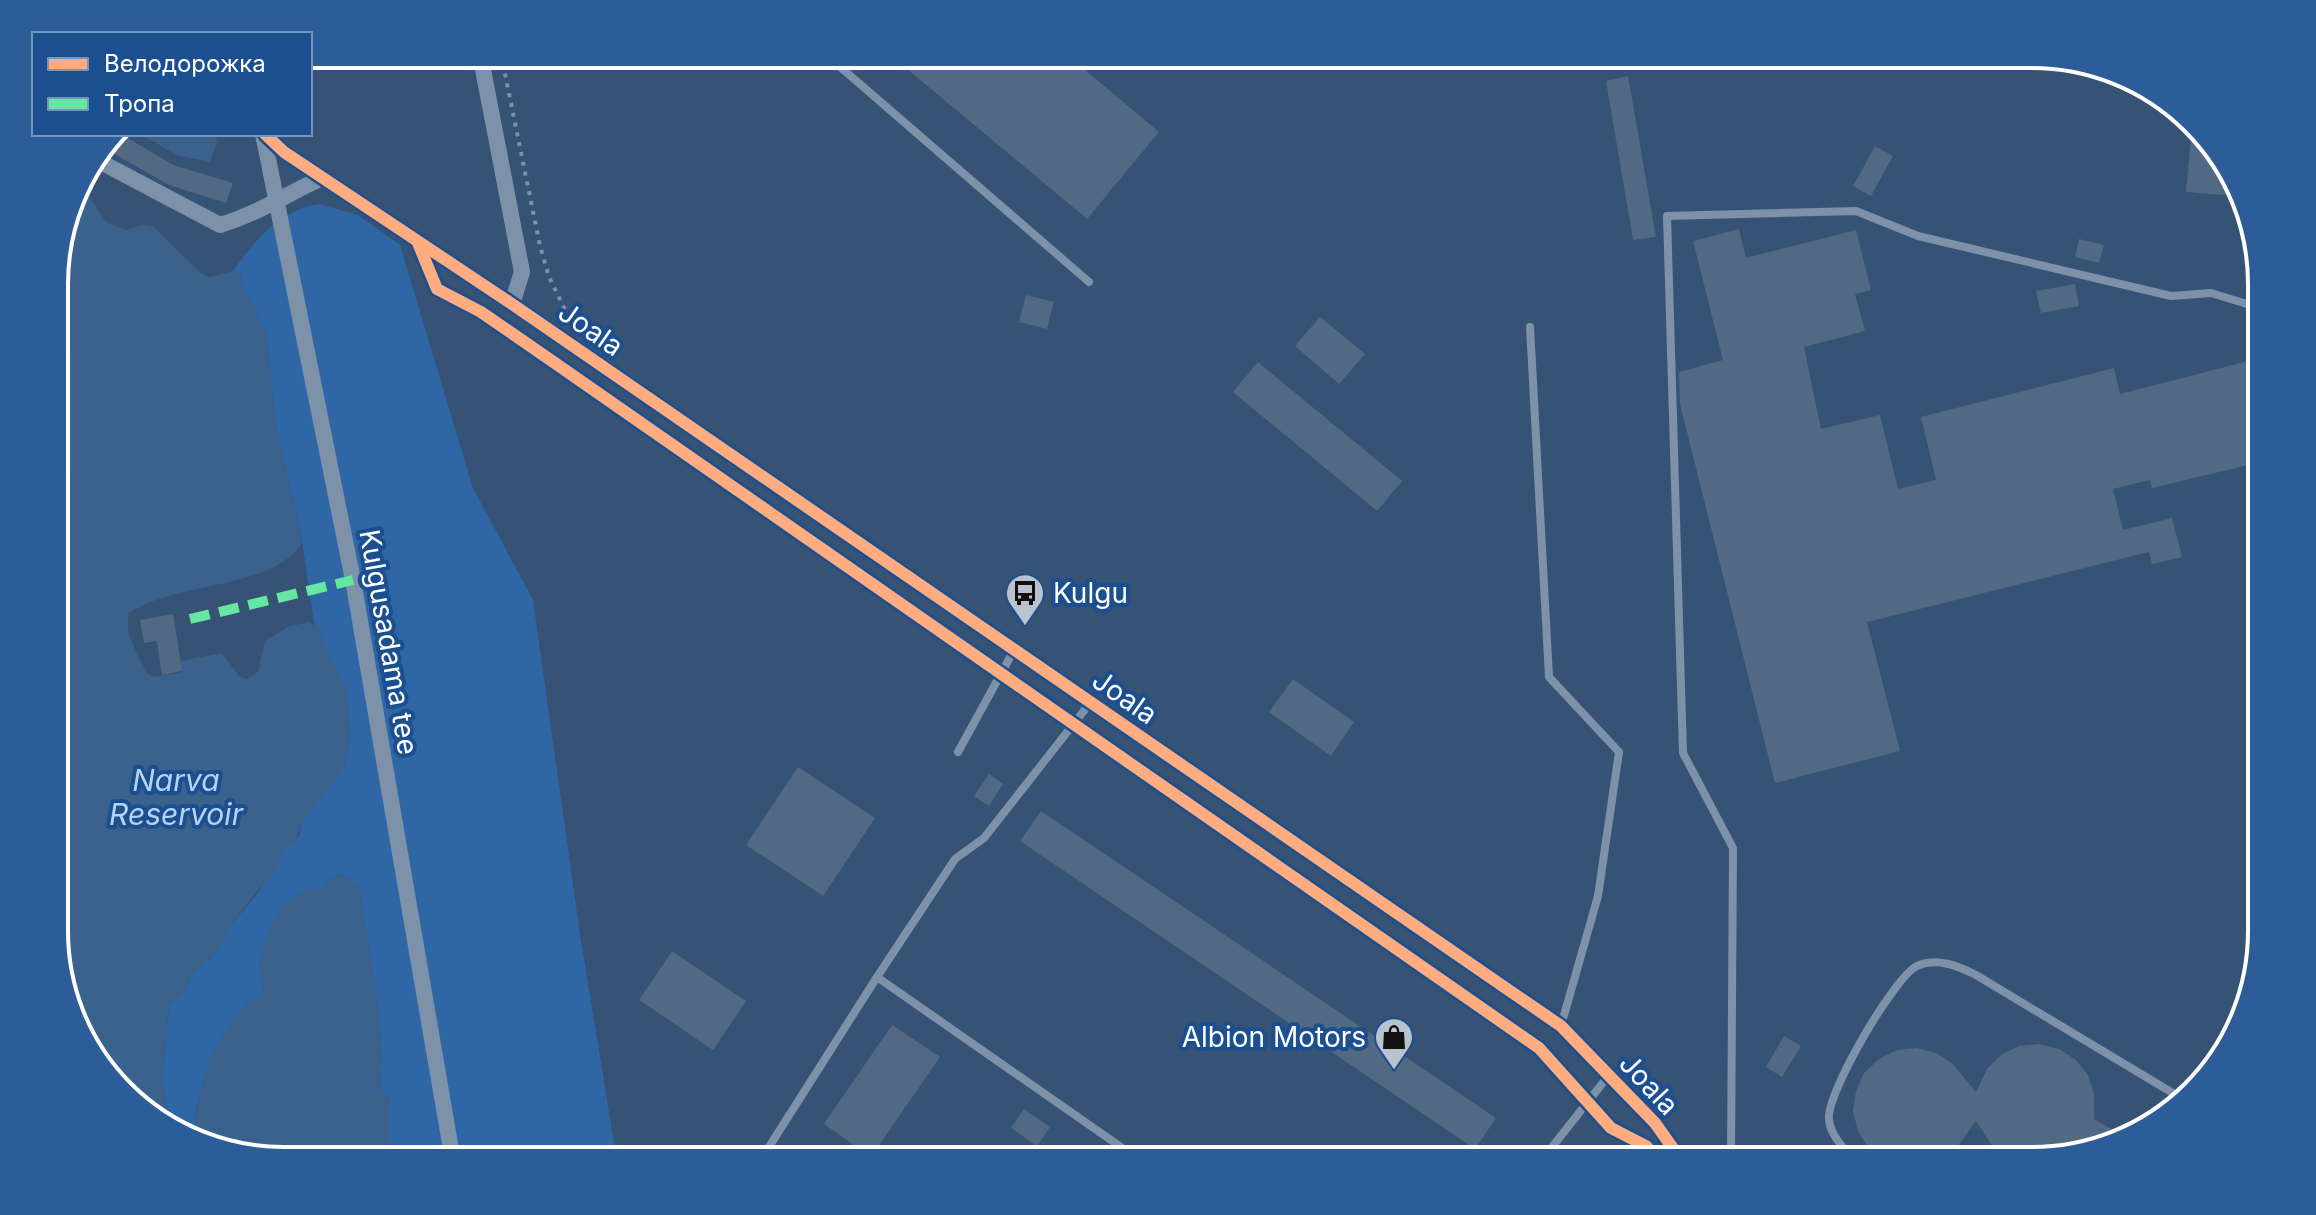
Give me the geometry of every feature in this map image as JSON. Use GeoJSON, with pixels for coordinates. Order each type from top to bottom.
{"type":"FeatureCollection","features":[{"type":"Feature","properties":{"kind":"street"},"geometry":{"type":"LineString","coordinates":[[483,68],[522,272],[512,304]]}},
{"type":"Feature","properties":{"kind":"street","name":"Kulgusadama tee"},"geometry":{"type":"LineString","coordinates":[[264,136],[274,200],[353,580],[451,1147]]}},
{"type":"Feature","properties":{"kind":"street","name":"Joala"},"geometry":{"type":"LineString","coordinates":[[266,136],[284,152],[565,340],[1561,1026],[1655,1123],[1672,1147]]}},
{"type":"Feature","properties":{"kind":"street"},"geometry":{"type":"LineString","coordinates":[[104,164],[220,225],[255,214],[274,200],[322,178]]}},
{"type":"Feature","properties":{"kind":"lane"},"geometry":{"type":"LineString","coordinates":[[841,68],[1089,282]]}},
{"type":"Feature","properties":{"kind":"lane"},"geometry":{"type":"LineString","coordinates":[[1731,1147],[1733,848],[1683,753],[1667,216],[1856,211],[1918,236],[2171,296],[2211,293],[2248,304]]}},
{"type":"Feature","properties":{"kind":"lane"},"geometry":{"type":"LineString","coordinates":[[1530,327],[1549,677],[1619,752],[1598,896],[1561,1026]]}},
{"type":"Feature","properties":{"kind":"lane"},"geometry":{"type":"LineString","coordinates":[[958,752],[1015,650]]}},
{"type":"Feature","properties":{"kind":"lane"},"geometry":{"type":"LineString","coordinates":[[769,1147],[955,859],[984,838],[1090,702]]}},
{"type":"Feature","properties":{"kind":"lane"},"geometry":{"type":"LineString","coordinates":[[1844,1147],[1830,1128],[1831,1102],[1901,979],[1924,964],[1946,963],[1976,975],[2173,1093]]}},
{"type":"Feature","properties":{"kind":"lane"},"geometry":{"type":"LineString","coordinates":[[877,977],[1121,1147]]}},
{"type":"Feature","properties":{"kind":"lane"},"geometry":{"type":"LineString","coordinates":[[1552,1147],[1609,1075]]}},
{"type":"Feature","properties":{"kind":"path"},"geometry":{"type":"LineString","coordinates":[[504,68],[540,246],[549,277],[574,327],[565,340]]}},
{"type":"Feature","properties":{"kind":"shaded area"},"geometry":{"type":"Polygon","coordinates":[[[319,204],[358,215],[400,245],[473,488],[533,600],[580,934],[615,1147],[390,1147],[390,1101],[380,1088],[381,1037],[359,886],[340,874],[329,879],[259,963],[264,991],[232,1021],[221,1038],[205,1076],[193,1127],[168,1113],[162,1076],[169,1006],[186,989],[191,976],[219,949],[230,926],[258,893],[285,848],[299,836],[301,824],[344,766],[350,739],[346,692],[314,623],[301,534],[276,428],[266,332],[240,274],[233,271],[270,228],[292,212],[319,204]]]}},
{"type":"Feature","properties":{"kind":"water"},"geometry":{"type":"Polygon","coordinates":[[[144,136],[215,136],[217,144],[210,162],[176,155],[144,136]]]}},
{"type":"Feature","properties":{"kind":"water","name":"Narva Reservoir"},"geometry":{"type":"Polygon","coordinates":[[[87,194],[107,223],[127,230],[141,225],[154,227],[202,274],[210,277],[233,271],[240,274],[266,332],[276,428],[301,534],[302,543],[288,558],[269,569],[171,595],[129,613],[128,628],[140,660],[153,677],[182,672],[181,661],[222,653],[239,676],[246,679],[258,672],[265,641],[288,627],[308,622],[318,627],[346,692],[350,739],[344,766],[301,824],[295,844],[285,848],[278,865],[230,926],[219,949],[191,976],[186,989],[169,1006],[162,1076],[168,1113],[122,1073],[97,1039],[84,1014],[70,959],[68,270],[75,228],[87,194]]]}},
{"type":"Feature","properties":{"kind":"water"},"geometry":{"type":"Polygon","coordinates":[[[340,874],[359,885],[379,1012],[380,1088],[390,1101],[390,1147],[270,1147],[214,1136],[193,1127],[205,1076],[220,1039],[246,1006],[264,991],[259,963],[267,934],[281,906],[305,889],[319,890],[329,879],[340,874]]]}},
{"type":"Feature","properties":{"kind":"building"},"geometry":{"type":"Polygon","coordinates":[[[906,68],[1083,68],[1159,132],[1087,219],[906,68]]]}},
{"type":"Feature","properties":{"kind":"building"},"geometry":{"type":"Polygon","coordinates":[[[1628,76],[1656,237],[1633,240],[1606,81],[1628,76]]]}},
{"type":"Feature","properties":{"kind":"building"},"geometry":{"type":"Polygon","coordinates":[[[126,137],[173,165],[233,183],[226,203],[169,185],[112,153],[126,137]]]}},
{"type":"Feature","properties":{"kind":"building"},"geometry":{"type":"Polygon","coordinates":[[[2191,139],[2212,164],[2229,195],[2186,192],[2191,139]]]}},
{"type":"Feature","properties":{"kind":"building"},"geometry":{"type":"Polygon","coordinates":[[[1875,146],[1893,156],[1871,196],[1853,186],[1875,146]]]}},
{"type":"Feature","properties":{"kind":"building"},"geometry":{"type":"Polygon","coordinates":[[[1739,229],[1746,258],[1856,230],[1871,290],[1855,294],[1865,331],[1804,347],[1821,429],[1880,415],[1898,489],[1936,480],[1921,417],[2114,368],[2120,394],[2248,361],[2248,465],[2152,488],[2150,480],[2113,489],[2123,530],[2172,518],[2182,557],[2152,564],[2149,552],[1867,622],[1900,751],[1775,783],[1680,404],[1679,372],[1723,360],[1693,241],[1739,229]]]}},
{"type":"Feature","properties":{"kind":"building"},"geometry":{"type":"Polygon","coordinates":[[[2079,239],[2104,245],[2099,263],[2075,257],[2079,239]]]}},
{"type":"Feature","properties":{"kind":"building"},"geometry":{"type":"Polygon","coordinates":[[[2075,284],[2079,306],[2041,313],[2036,291],[2075,284]]]}},
{"type":"Feature","properties":{"kind":"building"},"geometry":{"type":"Polygon","coordinates":[[[1026,295],[1054,302],[1047,329],[1019,322],[1026,295]]]}},
{"type":"Feature","properties":{"kind":"building"},"geometry":{"type":"Polygon","coordinates":[[[1320,317],[1365,354],[1339,384],[1295,346],[1320,317]]]}},
{"type":"Feature","properties":{"kind":"building"},"geometry":{"type":"Polygon","coordinates":[[[1258,362],[1402,481],[1377,511],[1233,392],[1258,362]]]}},
{"type":"Feature","properties":{"kind":"building"},"geometry":{"type":"Polygon","coordinates":[[[173,614],[182,671],[162,675],[157,641],[144,643],[140,620],[173,614]]]}},
{"type":"Feature","properties":{"kind":"building"},"geometry":{"type":"Polygon","coordinates":[[[1293,679],[1354,722],[1331,756],[1269,712],[1293,679]]]}},
{"type":"Feature","properties":{"kind":"building"},"geometry":{"type":"Polygon","coordinates":[[[798,767],[875,818],[823,896],[746,845],[798,767]]]}},
{"type":"Feature","properties":{"kind":"building"},"geometry":{"type":"Polygon","coordinates":[[[989,774],[1003,784],[989,806],[974,796],[989,774]]]}},
{"type":"Feature","properties":{"kind":"building"},"geometry":{"type":"Polygon","coordinates":[[[1041,811],[1496,1118],[1476,1147],[1472,1147],[1020,841],[1041,811]]]}},
{"type":"Feature","properties":{"kind":"building"},"geometry":{"type":"Polygon","coordinates":[[[672,951],[746,1001],[713,1050],[639,1000],[672,951]]]}},
{"type":"Feature","properties":{"kind":"building"},"geometry":{"type":"Polygon","coordinates":[[[892,1025],[940,1057],[878,1147],[857,1147],[824,1124],[892,1025]]]}},
{"type":"Feature","properties":{"kind":"building"},"geometry":{"type":"Polygon","coordinates":[[[1784,1036],[1801,1046],[1782,1077],[1766,1067],[1784,1036]]]}},
{"type":"Feature","properties":{"kind":"building"},"geometry":{"type":"Polygon","coordinates":[[[2039,1044],[2059,1049],[2076,1060],[2088,1075],[2094,1094],[2094,1119],[2114,1131],[2074,1143],[2046,1147],[1996,1147],[1976,1121],[1957,1147],[1868,1147],[1858,1131],[1853,1111],[1856,1091],[1864,1073],[1879,1059],[1897,1050],[1917,1048],[1936,1053],[1953,1064],[1976,1092],[1987,1069],[2001,1055],[2019,1046],[2039,1044]]]}},
{"type":"Feature","properties":{"kind":"building"},"geometry":{"type":"Polygon","coordinates":[[[1024,1109],[1050,1127],[1037,1146],[1011,1128],[1024,1109]]]}},
{"type":"Feature","properties":{"kind":"marked path"},"geometry":{"type":"LineString","coordinates":[[190,619],[353,580]]}},
{"type":"Feature","properties":{"kind":"cycle path"},"geometry":{"type":"LineString","coordinates":[[267,136],[284,152],[512,304],[1561,1026],[1655,1123],[1672,1147]]}},
{"type":"Feature","properties":{"kind":"cycle path"},"geometry":{"type":"LineString","coordinates":[[418,243],[437,289],[481,312],[1539,1048],[1611,1128],[1647,1147]]}},
{"type":"Feature","properties":{"kind":"place","name":"Kulgu"},"geometry":{"type":"Point","coordinates":[1025,627]}},
{"type":"Feature","properties":{"kind":"place","name":"Albion Motors"},"geometry":{"type":"Point","coordinates":[1394,1071]}}]}
